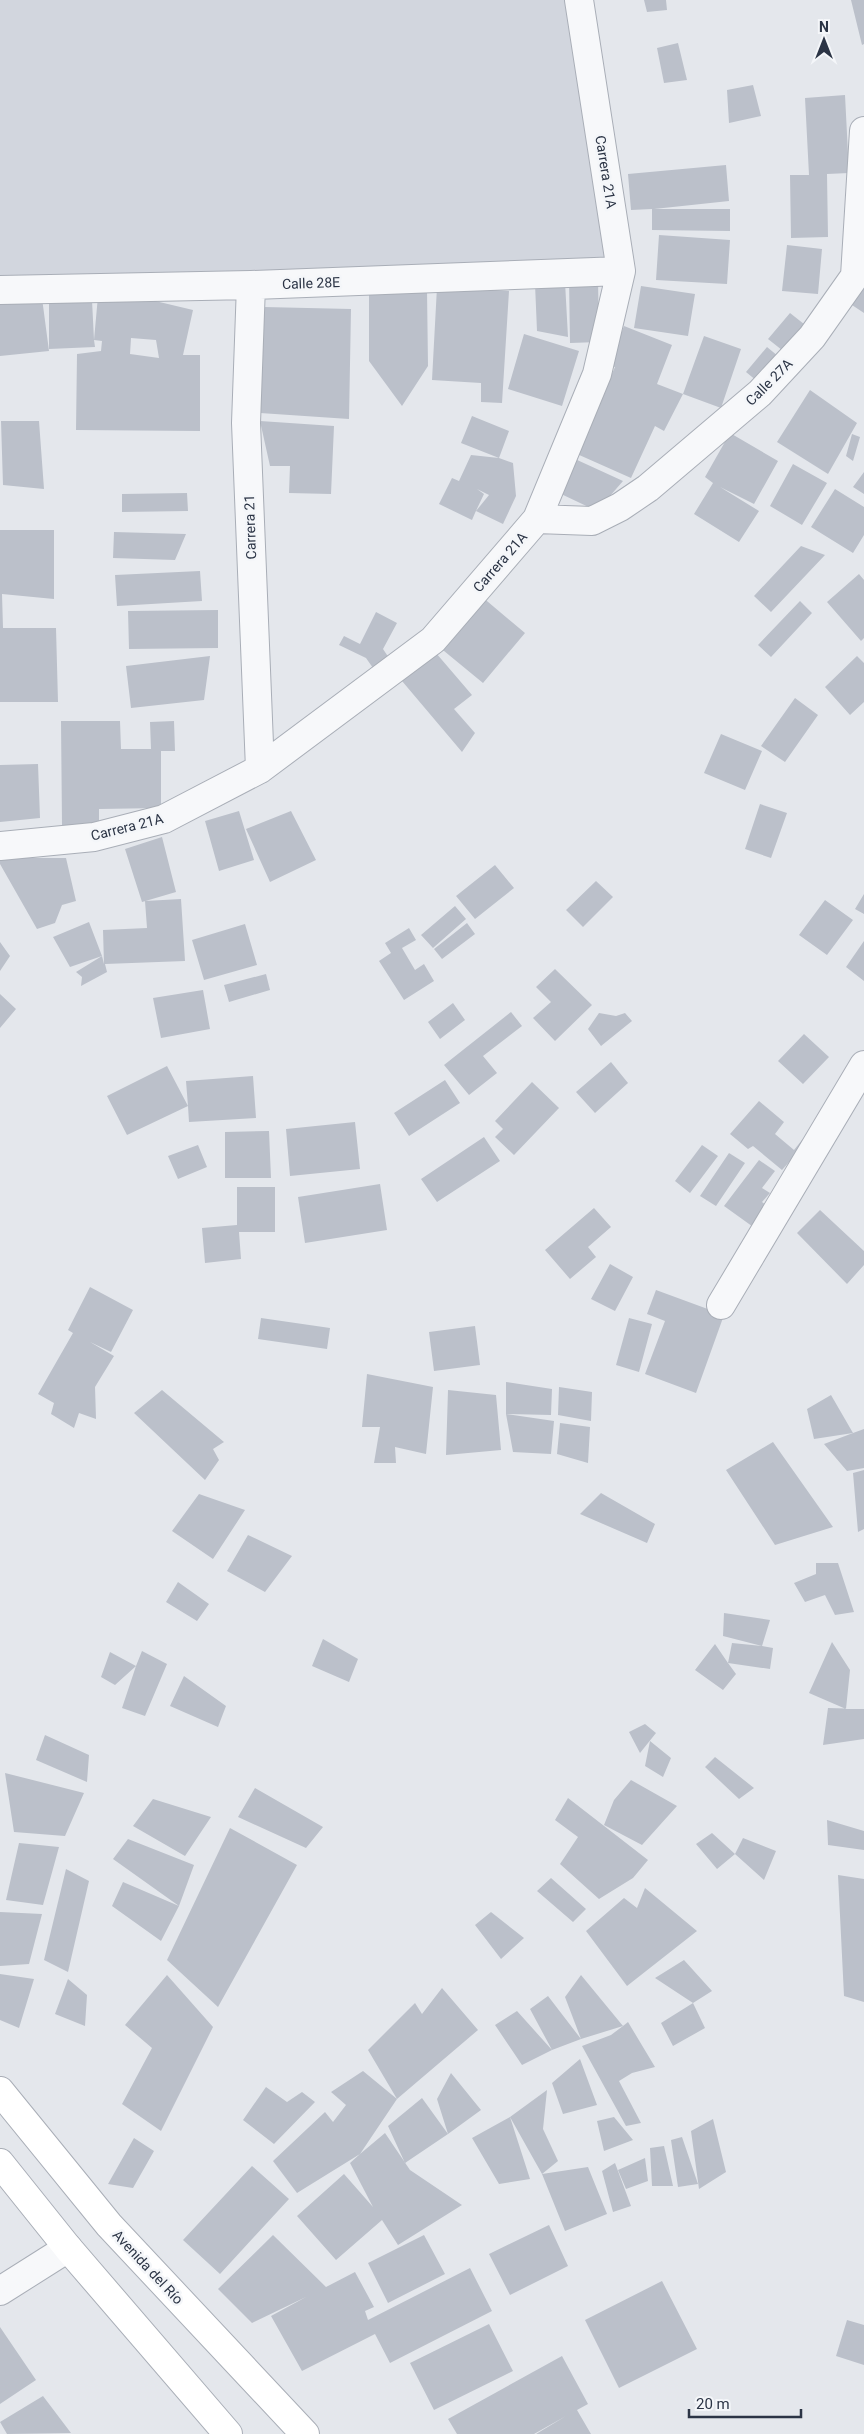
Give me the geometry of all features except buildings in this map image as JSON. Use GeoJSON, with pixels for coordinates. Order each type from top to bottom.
{"type":"FeatureCollection","features":[{"type":"Feature","properties":{"kind":"main road","name":"Avenida del Río"},"geometry":{"type":"LineString","coordinates":[[0,2092],[109,2225],[305,2434]]}},
{"type":"Feature","properties":{"kind":"main road"},"geometry":{"type":"LineString","coordinates":[[0,2164],[68,2248],[228,2434]]}},
{"type":"Feature","properties":{"kind":"street","name":"Carrera 21A"},"geometry":{"type":"LineString","coordinates":[[0,846],[94,837],[164,819],[260,769],[433,640],[537,519],[597,374],[621,271],[579,0]]}},
{"type":"Feature","properties":{"kind":"street","name":"Calle 27A"},"geometry":{"type":"LineString","coordinates":[[537,519],[592,520],[620,507],[648,488],[760,393],[812,337],[855,276],[864,131]]}},
{"type":"Feature","properties":{"kind":"street","name":"Calle 28E"},"geometry":{"type":"LineString","coordinates":[[0,290],[251,285],[621,271]]}},
{"type":"Feature","properties":{"kind":"street","name":"Carrera 21"},"geometry":{"type":"LineString","coordinates":[[251,285],[246,423],[260,769]]}},
{"type":"Feature","properties":{"kind":"street"},"geometry":{"type":"LineString","coordinates":[[721,1305],[864,1065]]}},
{"type":"Feature","properties":{"kind":"street"},"geometry":{"type":"LineString","coordinates":[[0,2291],[68,2248]]}},
{"type":"Feature","properties":{"kind":"shaded area"},"geometry":{"type":"Polygon","coordinates":[[[0,0],[567,0],[611,264],[0,284],[0,0]]]}}]}
